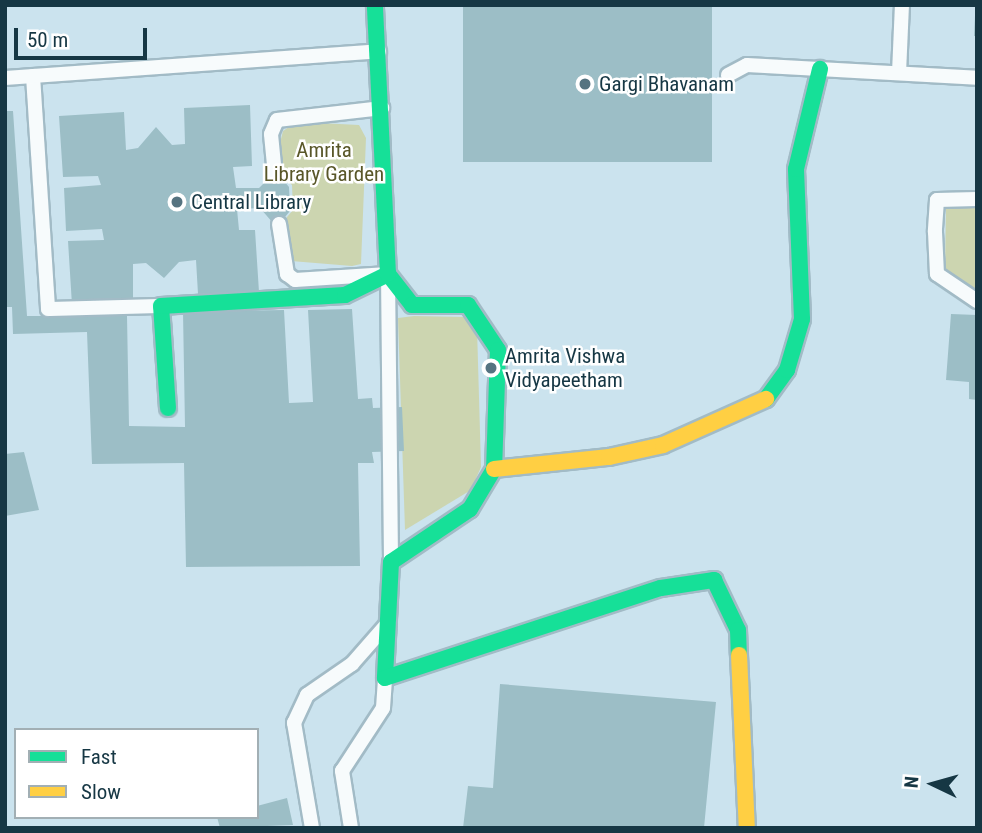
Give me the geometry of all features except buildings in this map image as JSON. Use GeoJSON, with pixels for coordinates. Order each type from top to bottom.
{"type":"FeatureCollection","features":[{"type":"Feature","properties":{"kind":"street"},"geometry":{"type":"LineString","coordinates":[[351,828],[342,771],[383,708],[391,562],[388,274],[375,5]]}},
{"type":"Feature","properties":{"kind":"street"},"geometry":{"type":"LineString","coordinates":[[900,73],[902,5]]}},
{"type":"Feature","properties":{"kind":"street"},"geometry":{"type":"LineString","coordinates":[[5,78],[379,51]]}},
{"type":"Feature","properties":{"kind":"street"},"geometry":{"type":"LineString","coordinates":[[728,75],[747,65],[977,78]]}},
{"type":"Feature","properties":{"kind":"street"},"geometry":{"type":"LineString","coordinates":[[494,469],[609,457],[663,445],[771,397],[787,370],[802,319],[796,169],[820,69]]}},
{"type":"Feature","properties":{"kind":"street"},"geometry":{"type":"LineString","coordinates":[[33,76],[48,309],[161,306],[345,295],[388,274]]}},
{"type":"Feature","properties":{"kind":"street"},"geometry":{"type":"LineString","coordinates":[[275,175],[271,134],[277,120],[382,108]]}},
{"type":"Feature","properties":{"kind":"street"},"geometry":{"type":"LineString","coordinates":[[977,199],[937,200],[934,232],[937,274],[977,301]]}},
{"type":"Feature","properties":{"kind":"street"},"geometry":{"type":"LineString","coordinates":[[279,223],[287,274],[295,280],[388,274]]}},
{"type":"Feature","properties":{"kind":"street"},"geometry":{"type":"LineString","coordinates":[[388,274],[412,305],[468,304],[498,350],[494,469],[470,509],[391,562]]}},
{"type":"Feature","properties":{"kind":"street"},"geometry":{"type":"LineString","coordinates":[[161,306],[168,408]]}},
{"type":"Feature","properties":{"kind":"street"},"geometry":{"type":"LineString","coordinates":[[385,678],[661,588],[714,580],[738,630],[747,828]]}},
{"type":"Feature","properties":{"kind":"street"},"geometry":{"type":"LineString","coordinates":[[312,828],[294,723],[307,695],[352,664],[388,623]]}},
{"type":"Feature","properties":{"kind":"green space","name":"Amrita Library Garden"},"geometry":{"type":"Polygon","coordinates":[[[292,125],[359,125],[366,138],[361,264],[352,266],[291,261],[282,223],[293,210],[292,185],[280,173],[280,143],[283,131],[292,125]]]}},
{"type":"Feature","properties":{"kind":"green space"},"geometry":{"type":"Polygon","coordinates":[[[946,204],[977,205],[977,294],[945,272],[946,204]]]}},
{"type":"Feature","properties":{"kind":"green space"},"geometry":{"type":"Polygon","coordinates":[[[465,317],[477,328],[481,467],[471,490],[405,530],[398,318],[465,317]]]}},
{"type":"Feature","properties":{"kind":"traffic: fast"},"geometry":{"type":"LineString","coordinates":[[168,408],[161,306],[345,295],[388,274],[375,5]]}},
{"type":"Feature","properties":{"kind":"traffic: fast"},"geometry":{"type":"LineString","coordinates":[[766,399],[787,370],[802,319],[796,169],[820,69]]}},
{"type":"Feature","properties":{"kind":"traffic: fast"},"geometry":{"type":"LineString","coordinates":[[388,274],[412,305],[468,305],[498,350],[494,469],[470,509],[391,562],[385,678],[661,588],[714,580],[738,630],[739,655]]}},
{"type":"Feature","properties":{"kind":"traffic: slow"},"geometry":{"type":"LineString","coordinates":[[494,469],[609,457],[663,445],[766,399]]}},
{"type":"Feature","properties":{"kind":"traffic: slow"},"geometry":{"type":"LineString","coordinates":[[739,655],[747,828]]}},
{"type":"Feature","properties":{"kind":"place","name":"Gargi Bhavanam"},"geometry":{"type":"Point","coordinates":[585,84]}},
{"type":"Feature","properties":{"kind":"place","name":"Central Library"},"geometry":{"type":"Point","coordinates":[177,202]}},
{"type":"Feature","properties":{"kind":"place","name":"Amrita Vishwa Vidyapeetham"},"geometry":{"type":"Point","coordinates":[491,368]}}]}
